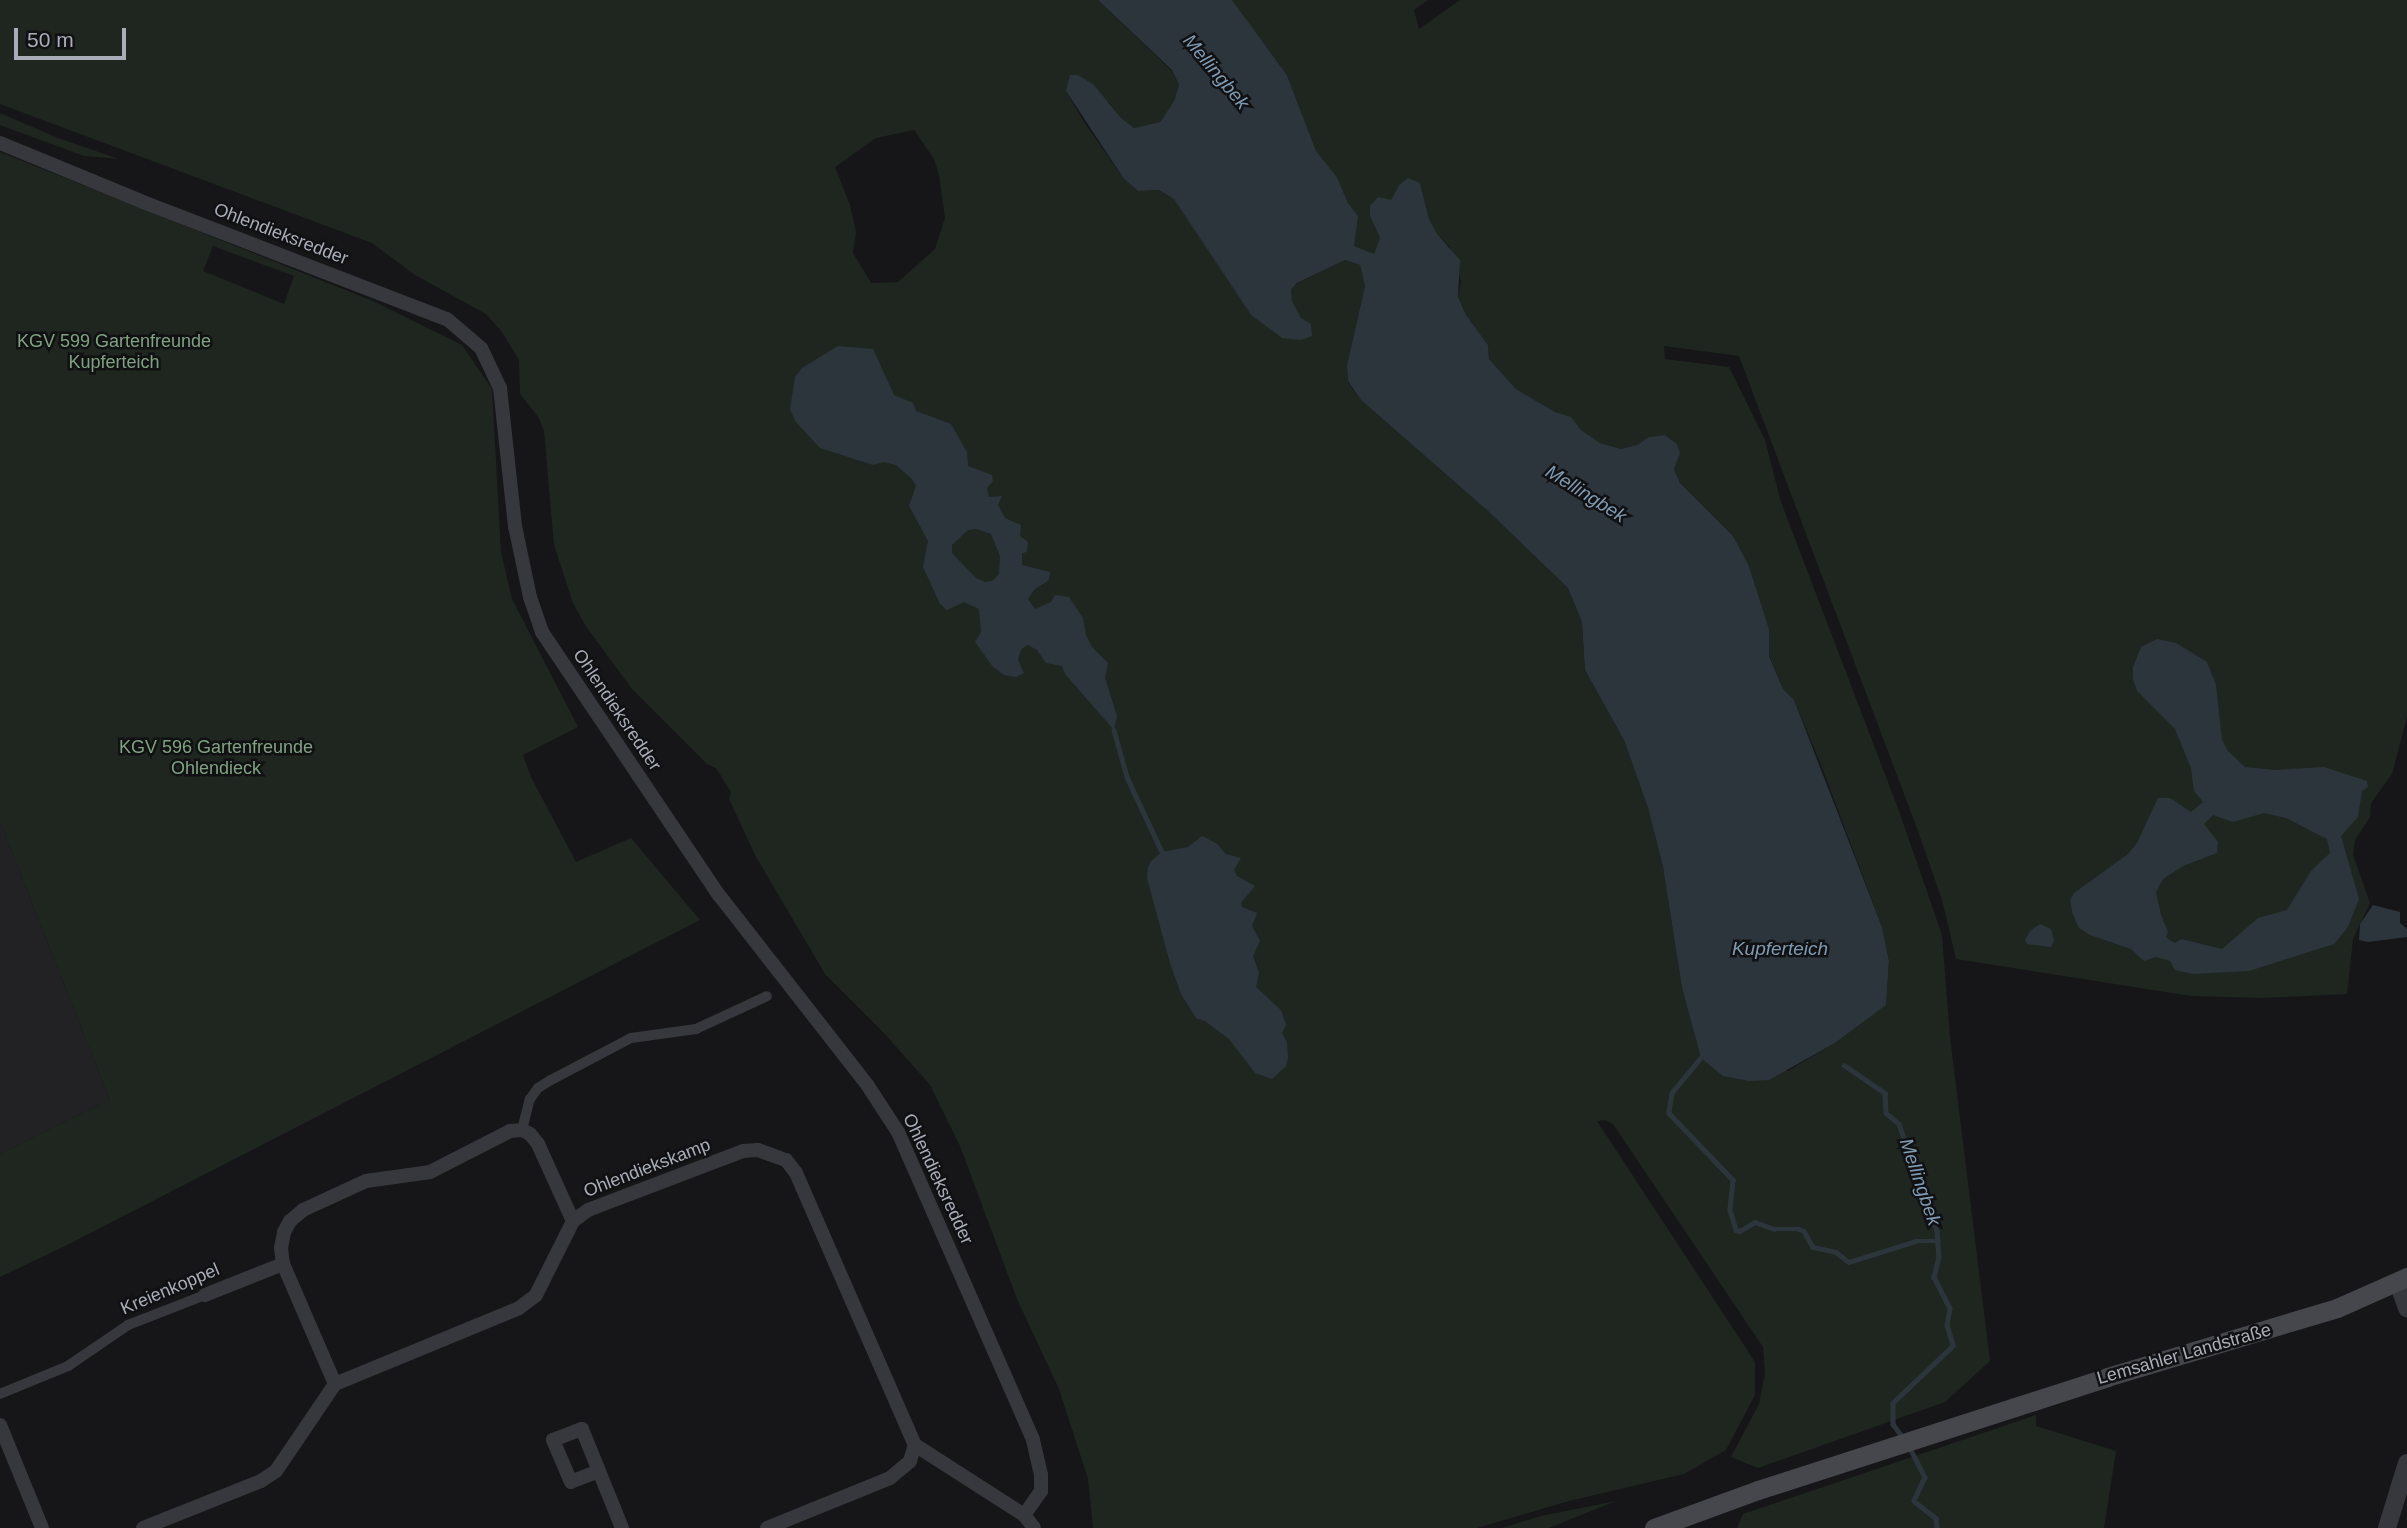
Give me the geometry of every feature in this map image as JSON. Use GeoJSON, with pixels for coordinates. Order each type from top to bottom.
{"type":"FeatureCollection","features":[{"type":"Feature","properties":{"kind":"main road","name":"Lemsahler Landstraße"},"geometry":{"type":"LineString","coordinates":[[1654,1528],[2107,1377],[2307,1318],[2402,1280]]}},
{"type":"Feature","properties":{"kind":"street","name":"Ohlendieksredder"},"geometry":{"type":"LineString","coordinates":[[0,143],[143,202],[447,320],[481,348],[500,388],[515,526],[530,597],[542,632],[719,895],[868,1086],[898,1132],[1033,1440],[1041,1475],[1041,1491],[1024,1516]]}},
{"type":"Feature","properties":{"kind":"street"},"geometry":{"type":"LineString","coordinates":[[522,1130],[530,1099],[538,1088],[551,1080],[631,1038],[696,1029],[767,996]]}},
{"type":"Feature","properties":{"kind":"street"},"geometry":{"type":"LineString","coordinates":[[143,1528],[261,1481],[276,1471],[335,1384],[283,1264],[281,1248],[284,1232],[290,1221],[303,1210],[366,1181],[430,1172],[510,1131],[522,1130],[530,1134],[538,1144],[573,1221]]}},
{"type":"Feature","properties":{"kind":"street","name":"Ohlendiekskamp"},"geometry":{"type":"LineString","coordinates":[[335,1384],[519,1308],[536,1295],[573,1221],[588,1210],[743,1151],[758,1150],[786,1160],[796,1173],[915,1445]]}},
{"type":"Feature","properties":{"kind":"street","name":"Kreienkoppel"},"geometry":{"type":"LineString","coordinates":[[0,1394],[68,1366],[128,1325],[283,1264]]}},
{"type":"Feature","properties":{"kind":"street"},"geometry":{"type":"LineString","coordinates":[[2402,1280],[2407,1308]]}},
{"type":"Feature","properties":{"kind":"street"},"geometry":{"type":"LineString","coordinates":[[0,1425],[42,1528]]}},
{"type":"Feature","properties":{"kind":"street"},"geometry":{"type":"LineString","coordinates":[[767,1528],[890,1478],[910,1461],[915,1445],[1024,1516],[1034,1528]]}},
{"type":"Feature","properties":{"kind":"street"},"geometry":{"type":"LineString","coordinates":[[2387,1528],[2407,1463]]}},
{"type":"Feature","properties":{"kind":"street"},"geometry":{"type":"LineString","coordinates":[[599,1471],[622,1528]]}},
{"type":"Feature","properties":{"kind":"shaded area"},"geometry":{"type":"Polygon","coordinates":[[[0,822],[110,1100],[0,1154],[0,822]]]}},
{"type":"Feature","properties":{"kind":"green space"},"geometry":{"type":"Polygon","coordinates":[[[0,0],[1098,0],[1172,71],[1179,85],[1174,101],[1160,122],[1134,128],[1121,119],[1109,102],[1066,91],[1084,122],[1124,179],[1138,191],[1159,190],[1174,198],[1251,315],[1301,319],[1292,301],[1291,290],[1298,283],[1345,260],[1360,265],[1365,286],[1347,365],[1348,382],[1361,400],[1488,511],[1568,588],[1582,622],[1585,670],[1624,740],[1648,808],[1663,867],[1682,988],[1701,1058],[1788,1071],[1835,1043],[1886,1005],[1889,961],[1882,927],[1821,765],[1794,700],[1783,689],[1769,655],[1769,629],[1733,536],[1680,483],[1674,469],[1679,453],[1677,444],[1665,435],[1650,437],[1637,445],[1621,449],[1600,443],[1580,430],[1571,418],[1555,412],[1516,389],[1489,359],[1488,345],[1466,315],[1458,297],[1461,281],[1450,247],[1438,235],[1429,219],[1420,183],[1399,185],[1391,201],[1370,216],[1380,238],[1374,255],[1353,246],[1357,216],[1337,177],[1316,151],[1287,75],[1232,0],[1428,0],[1414,10],[1419,29],[1460,0],[2407,0],[2407,717],[2392,774],[2371,803],[2370,817],[2355,840],[2353,855],[2370,903],[2353,939],[2347,994],[2263,998],[2191,996],[1956,959],[1942,900],[1918,831],[1739,356],[1664,346],[1665,359],[1729,367],[1765,440],[1781,502],[1899,811],[1942,935],[1950,1037],[1990,1361],[1945,1402],[1758,1468],[1731,1457],[1759,1404],[1765,1374],[1763,1347],[1613,1124],[1605,1120],[1597,1121],[1755,1362],[1755,1395],[1726,1450],[1684,1474],[1569,1501],[1477,1528],[1093,1528],[1088,1479],[1059,1389],[1017,1299],[960,1146],[930,1085],[884,1033],[825,974],[755,855],[729,799],[731,792],[716,768],[707,764],[632,689],[585,625],[573,603],[554,545],[544,431],[539,418],[520,394],[519,360],[502,332],[486,314],[415,275],[372,243],[0,104],[0,0]],[[914,130],[876,138],[835,167],[850,205],[856,232],[853,253],[871,283],[898,282],[935,249],[945,218],[934,159],[914,130]]]}},
{"type":"Feature","properties":{"kind":"green space"},"geometry":{"type":"Polygon","coordinates":[[[0,113],[58,138],[119,159],[84,156],[0,125],[0,113]]]}},
{"type":"Feature","properties":{"kind":"green space"},"geometry":{"type":"Polygon","coordinates":[[[0,152],[373,301],[462,345],[492,389],[501,552],[512,599],[578,727],[523,755],[531,777],[576,862],[631,838],[700,920],[0,1277],[0,1154],[110,1100],[0,822],[0,152]],[[213,246],[203,271],[284,304],[294,276],[213,246]]]}},
{"type":"Feature","properties":{"kind":"green space"},"geometry":{"type":"Polygon","coordinates":[[[2036,1415],[2036,1426],[2116,1451],[2104,1528],[1737,1528],[1743,1514],[2036,1415]]]}},
{"type":"Feature","properties":{"kind":"green space"},"geometry":{"type":"Polygon","coordinates":[[[1616,1501],[1549,1528],[1502,1528],[1541,1516],[1616,1501]]]}},
{"type":"Feature","properties":{"kind":"water","name":"Kupferteich"},"geometry":{"type":"Polygon","coordinates":[[[1098,0],[1232,0],[1287,75],[1316,151],[1337,177],[1348,203],[1358,216],[1354,246],[1374,254],[1380,238],[1370,216],[1370,206],[1378,197],[1391,200],[1399,185],[1408,178],[1420,183],[1429,219],[1438,235],[1460,260],[1458,297],[1466,315],[1488,345],[1489,359],[1516,389],[1555,412],[1571,417],[1581,430],[1600,443],[1621,449],[1637,445],[1649,437],[1665,435],[1677,444],[1680,453],[1674,469],[1680,483],[1733,536],[1748,564],[1769,629],[1769,656],[1783,689],[1794,700],[1882,927],[1889,961],[1886,1005],[1835,1043],[1769,1080],[1749,1081],[1723,1076],[1701,1058],[1682,988],[1663,867],[1648,808],[1624,740],[1585,670],[1582,622],[1568,588],[1488,511],[1361,400],[1348,381],[1347,365],[1365,286],[1360,265],[1345,260],[1297,283],[1291,290],[1292,301],[1301,318],[1311,324],[1312,336],[1301,340],[1282,338],[1251,315],[1174,199],[1159,190],[1138,191],[1124,179],[1066,91],[1070,75],[1078,75],[1094,85],[1121,118],[1134,128],[1160,122],[1174,101],[1179,85],[1172,70],[1098,0]]]}},
{"type":"Feature","properties":{"kind":"water"},"geometry":{"type":"Polygon","coordinates":[[[838,346],[873,349],[894,395],[913,403],[916,411],[951,424],[967,452],[968,466],[992,475],[993,481],[987,488],[989,497],[1002,496],[998,505],[1005,518],[1021,525],[1020,536],[1028,542],[1027,552],[1022,553],[1022,565],[1050,572],[1049,580],[1034,590],[1028,599],[1035,609],[1051,602],[1055,595],[1069,597],[1083,618],[1086,635],[1092,647],[1108,663],[1105,678],[1117,716],[1114,730],[1065,674],[1062,666],[1046,663],[1037,650],[1028,645],[1021,649],[1018,660],[1024,673],[1016,677],[1004,675],[993,667],[975,642],[981,632],[979,609],[964,602],[947,610],[940,604],[923,567],[928,541],[909,506],[916,486],[912,479],[896,465],[884,462],[873,465],[820,448],[795,421],[790,409],[795,377],[802,368],[838,346]],[[977,529],[968,530],[952,545],[952,553],[976,578],[985,582],[992,581],[999,574],[1000,556],[991,534],[977,529]]]}},
{"type":"Feature","properties":{"kind":"water"},"geometry":{"type":"Polygon","coordinates":[[[2157,639],[2176,643],[2207,662],[2216,685],[2222,740],[2228,751],[2245,767],[2275,770],[2324,767],[2367,781],[2368,787],[2362,791],[2358,817],[2341,836],[2359,899],[2348,927],[2334,944],[2249,971],[2193,974],[2175,970],[2170,961],[2156,957],[2144,961],[2131,949],[2090,935],[2079,928],[2070,900],[2074,893],[2128,854],[2137,843],[2158,798],[2170,798],[2191,812],[2203,802],[2194,791],[2191,768],[2175,729],[2137,691],[2133,667],[2141,647],[2157,639]],[[2264,813],[2233,822],[2213,815],[2204,824],[2218,842],[2217,853],[2183,866],[2163,879],[2156,892],[2168,932],[2166,937],[2175,943],[2181,939],[2222,949],[2258,918],[2287,910],[2311,871],[2330,853],[2327,839],[2286,818],[2264,813]]]}},
{"type":"Feature","properties":{"kind":"water"},"geometry":{"type":"Polygon","coordinates":[[[1202,836],[1216,843],[1226,854],[1241,858],[1234,870],[1237,876],[1255,886],[1241,903],[1242,907],[1257,913],[1252,926],[1260,941],[1253,956],[1259,973],[1256,987],[1281,1010],[1286,1025],[1282,1033],[1287,1042],[1286,1066],[1272,1079],[1255,1073],[1229,1039],[1205,1021],[1196,1018],[1181,994],[1170,963],[1147,878],[1148,867],[1162,852],[1188,847],[1202,836]]]}},
{"type":"Feature","properties":{"kind":"water"},"geometry":{"type":"Polygon","coordinates":[[[2373,905],[2400,912],[2400,923],[2407,929],[2407,937],[2368,942],[2359,940],[2360,924],[2373,905]]]}},
{"type":"Feature","properties":{"kind":"water"},"geometry":{"type":"Polygon","coordinates":[[[2040,924],[2051,929],[2054,941],[2051,947],[2027,944],[2025,940],[2030,931],[2040,924]]]}},
{"type":"Feature","properties":{"kind":"waterway"},"geometry":{"type":"LineString","coordinates":[[1114,730],[1127,777],[1162,852]]}},
{"type":"Feature","properties":{"kind":"waterway"},"geometry":{"type":"LineString","coordinates":[[1701,1058],[1672,1093],[1669,1113],[1733,1180],[1730,1210],[1736,1230],[1740,1231],[1755,1222],[1774,1229],[1799,1229],[1804,1231],[1813,1247],[1836,1252],[1849,1262],[1916,1241],[1939,1241]]}},
{"type":"Feature","properties":{"kind":"waterway","name":"Mellingbek"},"geometry":{"type":"LineString","coordinates":[[1844,1065],[1885,1093],[1886,1113],[1899,1124],[1937,1231],[1939,1257],[1934,1277],[1950,1308],[1947,1325],[1953,1345],[1893,1403],[1893,1424],[1903,1438]]}},
{"type":"Feature","properties":{"kind":"waterway","name":"Mellingbek"},"geometry":{"type":"LineString","coordinates":[[1910,1448],[1925,1477],[1914,1501],[1936,1518],[1937,1528]]}},
{"type":"Feature","properties":{"kind":"park label","name":"KGV 599 Gartenfreunde Kupferteich"},"geometry":{"type":"Point","coordinates":[114,352]}},
{"type":"Feature","properties":{"kind":"park label","name":"KGV 596 Gartenfreunde Ohlendieck"},"geometry":{"type":"Point","coordinates":[216,758]}}]}
